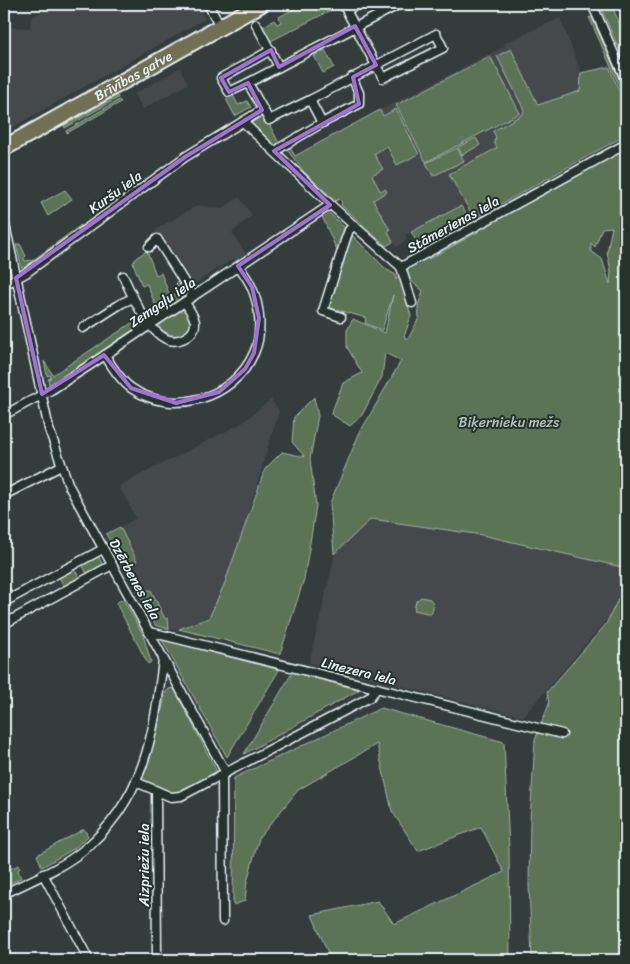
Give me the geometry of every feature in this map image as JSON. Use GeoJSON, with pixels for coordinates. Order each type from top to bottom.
{"type":"FeatureCollection","features":[{"type":"Feature","properties":{"kind":"highway","name":"Brīvības gatve"},"geometry":{"type":"LineString","coordinates":[[4,148],[261,4]]}},
{"type":"Feature","properties":{"kind":"street"},"geometry":{"type":"LineString","coordinates":[[208,4],[220,26]]}},
{"type":"Feature","properties":{"kind":"street"},"geometry":{"type":"LineString","coordinates":[[248,83],[269,120],[310,100],[352,77],[376,65],[436,34],[443,48],[383,78],[376,65],[355,26],[345,7],[359,4]]}},
{"type":"Feature","properties":{"kind":"street"},"geometry":{"type":"LineString","coordinates":[[271,50],[221,78],[229,92],[400,4]]}},
{"type":"Feature","properties":{"kind":"street"},"geometry":{"type":"LineString","coordinates":[[592,4],[626,81]]}},
{"type":"Feature","properties":{"kind":"street"},"geometry":{"type":"LineString","coordinates":[[256,24],[279,67]]}},
{"type":"Feature","properties":{"kind":"street"},"geometry":{"type":"LineString","coordinates":[[275,152],[322,123],[359,104],[359,93],[352,77]]}},
{"type":"Feature","properties":{"kind":"street"},"geometry":{"type":"LineString","coordinates":[[310,100],[322,123]]}},
{"type":"Feature","properties":{"kind":"street","name":"Kuršu iela"},"geometry":{"type":"LineString","coordinates":[[4,285],[184,157],[262,110]]}},
{"type":"Feature","properties":{"kind":"street","name":"Stāmerienas iela"},"geometry":{"type":"LineString","coordinates":[[243,122],[400,267],[626,144]]}},
{"type":"Feature","properties":{"kind":"street","name":"Zemgaļu iela"},"geometry":{"type":"LineString","coordinates":[[4,415],[105,355],[330,204]]}},
{"type":"Feature","properties":{"kind":"street","name":"Dzērbenes iela"},"geometry":{"type":"LineString","coordinates":[[4,220],[48,429],[61,466],[73,494],[150,632],[224,774]]}},
{"type":"Feature","properties":{"kind":"street"},"geometry":{"type":"LineString","coordinates":[[341,317],[323,311],[345,241],[354,226]]}},
{"type":"Feature","properties":{"kind":"street"},"geometry":{"type":"LineString","coordinates":[[149,247],[157,239],[194,296]]}},
{"type":"Feature","properties":{"kind":"street"},"geometry":{"type":"LineString","coordinates":[[105,355],[118,376],[131,388],[143,395],[176,403],[193,402],[219,392],[245,369],[254,353],[258,335],[257,305],[252,287],[239,266]]}},
{"type":"Feature","properties":{"kind":"street"},"geometry":{"type":"LineString","coordinates":[[400,267],[412,303]]}},
{"type":"Feature","properties":{"kind":"street"},"geometry":{"type":"LineString","coordinates":[[123,276],[133,298],[151,325],[167,339],[176,341],[184,339],[193,329],[195,322],[185,302]]}},
{"type":"Feature","properties":{"kind":"street"},"geometry":{"type":"LineString","coordinates":[[82,328],[133,298]]}},
{"type":"Feature","properties":{"kind":"street"},"geometry":{"type":"LineString","coordinates":[[4,495],[61,466]]}},
{"type":"Feature","properties":{"kind":"street"},"geometry":{"type":"LineString","coordinates":[[4,589],[7,601],[103,548]]}},
{"type":"Feature","properties":{"kind":"street"},"geometry":{"type":"LineString","coordinates":[[4,624],[112,565]]}},
{"type":"Feature","properties":{"kind":"street","name":"Linezera iela"},"geometry":{"type":"LineString","coordinates":[[150,632],[562,734]]}},
{"type":"Feature","properties":{"kind":"street"},"geometry":{"type":"LineString","coordinates":[[4,893],[75,856],[111,821],[136,782],[152,733],[163,660]]}},
{"type":"Feature","properties":{"kind":"street"},"geometry":{"type":"LineString","coordinates":[[136,782],[171,797],[181,796],[370,696],[377,688]]}},
{"type":"Feature","properties":{"kind":"street"},"geometry":{"type":"LineString","coordinates":[[223,921],[224,774]]}},
{"type":"Feature","properties":{"kind":"street","name":"Aizpriežu iela"},"geometry":{"type":"LineString","coordinates":[[156,791],[157,960]]}},
{"type":"Feature","properties":{"kind":"street"},"geometry":{"type":"LineString","coordinates":[[43,874],[89,960]]}},
{"type":"Feature","properties":{"kind":"street"},"geometry":{"type":"LineString","coordinates":[[4,954],[7,960]]}},
{"type":"Feature","properties":{"kind":"highlighted area"},"geometry":{"type":"Polygon","coordinates":[[[355,26],[376,65],[353,77],[359,104],[274,151],[330,205],[238,266],[252,287],[259,318],[254,353],[245,369],[219,392],[176,403],[131,388],[104,355],[42,394],[16,278],[185,157],[262,110],[248,83],[229,92],[221,78],[271,50],[279,67],[355,26]]]}},
{"type":"Feature","properties":{"kind":"shaded area"},"geometry":{"type":"Polygon","coordinates":[[[56,4],[197,4],[205,19],[4,132],[4,37],[9,36],[9,27],[30,28],[31,18],[56,4]]]}},
{"type":"Feature","properties":{"kind":"shaded area"},"geometry":{"type":"Polygon","coordinates":[[[560,18],[581,72],[606,68],[467,203],[405,235],[407,240],[396,247],[390,236],[342,202],[305,169],[373,114],[505,46],[504,43],[560,18]]]}},
{"type":"Feature","properties":{"kind":"shaded area"},"geometry":{"type":"Polygon","coordinates":[[[180,68],[188,84],[143,109],[134,94],[180,68]]]}},
{"type":"Feature","properties":{"kind":"shaded area"},"geometry":{"type":"Polygon","coordinates":[[[239,197],[252,215],[232,233],[247,255],[236,261],[234,258],[190,287],[155,230],[198,205],[222,209],[239,197]]]}},
{"type":"Feature","properties":{"kind":"shaded area"},"geometry":{"type":"Polygon","coordinates":[[[271,399],[279,411],[237,550],[229,591],[210,638],[155,625],[151,590],[138,589],[125,568],[137,561],[120,527],[136,518],[119,486],[242,423],[271,399]]]}},
{"type":"Feature","properties":{"kind":"shaded area"},"geometry":{"type":"Polygon","coordinates":[[[362,441],[626,466],[626,597],[523,717],[309,663],[362,441]]]}},
{"type":"Feature","properties":{"kind":"green space"},"geometry":{"type":"Polygon","coordinates":[[[303,4],[341,5],[269,42],[261,28],[274,20],[277,24],[281,22],[279,17],[303,4]]]}},
{"type":"Feature","properties":{"kind":"green space"},"geometry":{"type":"Polygon","coordinates":[[[599,4],[611,4],[626,38],[626,64],[599,4]]]}},
{"type":"Feature","properties":{"kind":"green space"},"geometry":{"type":"Polygon","coordinates":[[[589,17],[592,18],[626,94],[626,101],[589,17]]]}},
{"type":"Feature","properties":{"kind":"green space"},"geometry":{"type":"Polygon","coordinates":[[[511,49],[538,105],[580,91],[581,73],[609,67],[626,106],[626,135],[487,212],[473,217],[449,174],[497,148],[494,142],[496,137],[493,131],[523,114],[524,110],[497,56],[511,49]]]}},
{"type":"Feature","properties":{"kind":"green space"},"geometry":{"type":"Polygon","coordinates":[[[325,50],[334,67],[323,73],[314,56],[325,50]]]}},
{"type":"Feature","properties":{"kind":"green space"},"geometry":{"type":"Polygon","coordinates":[[[490,56],[520,113],[426,162],[396,105],[490,56]]]}},
{"type":"Feature","properties":{"kind":"green space"},"geometry":{"type":"Polygon","coordinates":[[[233,95],[238,105],[247,101],[251,107],[235,116],[226,99],[233,95]]]}},
{"type":"Feature","properties":{"kind":"green space"},"geometry":{"type":"Polygon","coordinates":[[[117,96],[118,98],[65,128],[64,126],[117,96]]]}},
{"type":"Feature","properties":{"kind":"green space"},"geometry":{"type":"Polygon","coordinates":[[[119,100],[121,102],[67,133],[66,131],[119,100]]]}},
{"type":"Feature","properties":{"kind":"green space"},"geometry":{"type":"Polygon","coordinates":[[[396,109],[419,154],[397,165],[387,146],[374,154],[383,169],[372,175],[380,191],[385,189],[387,192],[373,200],[390,230],[388,232],[393,242],[386,246],[341,205],[342,202],[339,199],[336,201],[304,172],[285,147],[289,145],[295,156],[380,110],[383,116],[396,109]]]}},
{"type":"Feature","properties":{"kind":"green space"},"geometry":{"type":"Polygon","coordinates":[[[260,113],[269,124],[280,145],[275,147],[251,125],[251,121],[260,113]]]}},
{"type":"Feature","properties":{"kind":"green space"},"geometry":{"type":"Polygon","coordinates":[[[476,138],[480,145],[462,155],[458,147],[476,138]]]}},
{"type":"Feature","properties":{"kind":"green space"},"geometry":{"type":"Polygon","coordinates":[[[626,138],[626,141],[480,220],[474,219],[487,214],[626,138]]]}},
{"type":"Feature","properties":{"kind":"green space"},"geometry":{"type":"Polygon","coordinates":[[[457,148],[464,161],[433,176],[426,163],[457,148]]]}},
{"type":"Feature","properties":{"kind":"green space","name":"Biķernieku mežs"},"geometry":{"type":"Polygon","coordinates":[[[626,149],[626,568],[482,535],[371,519],[334,554],[330,503],[359,434],[401,361],[385,353],[382,377],[362,415],[350,426],[331,414],[343,383],[362,373],[347,347],[347,330],[353,319],[385,333],[393,295],[382,330],[365,323],[366,318],[328,307],[351,234],[387,270],[396,275],[396,280],[397,277],[400,277],[411,316],[404,337],[408,339],[419,318],[418,306],[423,291],[409,279],[407,271],[409,266],[426,256],[429,259],[478,232],[477,229],[626,149]],[[612,227],[602,228],[595,247],[591,243],[591,251],[602,259],[610,284],[611,271],[607,252],[612,227]]]}},
{"type":"Feature","properties":{"kind":"green space"},"geometry":{"type":"Polygon","coordinates":[[[65,190],[72,199],[48,216],[41,203],[65,190]]]}},
{"type":"Feature","properties":{"kind":"green space"},"geometry":{"type":"Polygon","coordinates":[[[461,206],[470,218],[420,247],[411,232],[461,206]]]}},
{"type":"Feature","properties":{"kind":"green space"},"geometry":{"type":"Polygon","coordinates":[[[326,210],[346,229],[338,253],[321,214],[326,210]]]}},
{"type":"Feature","properties":{"kind":"green space"},"geometry":{"type":"Polygon","coordinates":[[[470,220],[472,222],[470,225],[422,252],[420,249],[470,220]]]}},
{"type":"Feature","properties":{"kind":"green space"},"geometry":{"type":"Polygon","coordinates":[[[81,225],[24,269],[22,268],[16,245],[20,244],[26,256],[24,258],[25,261],[32,261],[81,225]]]}},
{"type":"Feature","properties":{"kind":"green space"},"geometry":{"type":"Polygon","coordinates":[[[147,251],[156,275],[161,273],[170,296],[180,292],[176,283],[181,281],[187,292],[187,295],[152,318],[145,314],[146,311],[156,307],[147,284],[142,286],[133,263],[137,257],[147,251]]]}},
{"type":"Feature","properties":{"kind":"green space"},"geometry":{"type":"Polygon","coordinates":[[[184,306],[193,322],[186,333],[176,336],[171,335],[156,325],[184,306]]]}},
{"type":"Feature","properties":{"kind":"green space"},"geometry":{"type":"Polygon","coordinates":[[[141,317],[142,324],[51,385],[49,384],[48,379],[51,378],[50,375],[47,376],[44,361],[53,375],[141,317]]]}},
{"type":"Feature","properties":{"kind":"green space"},"geometry":{"type":"Polygon","coordinates":[[[314,397],[318,416],[310,459],[316,506],[304,579],[280,654],[179,629],[209,618],[224,585],[265,469],[282,452],[305,457],[292,442],[294,417],[314,397]]]}},
{"type":"Feature","properties":{"kind":"green space"},"geometry":{"type":"Polygon","coordinates":[[[120,527],[137,561],[124,568],[106,534],[120,527]]]}},
{"type":"Feature","properties":{"kind":"green space"},"geometry":{"type":"Polygon","coordinates":[[[98,556],[103,565],[87,574],[82,564],[98,556]]]}},
{"type":"Feature","properties":{"kind":"green space"},"geometry":{"type":"Polygon","coordinates":[[[73,569],[79,578],[64,587],[59,577],[73,569]]]}},
{"type":"Feature","properties":{"kind":"green space"},"geometry":{"type":"Polygon","coordinates":[[[626,583],[626,960],[532,960],[529,885],[530,822],[535,740],[549,704],[547,692],[606,624],[626,583]]]}},
{"type":"Feature","properties":{"kind":"green space"},"geometry":{"type":"Polygon","coordinates":[[[137,590],[151,590],[165,619],[168,618],[169,629],[155,625],[137,590]]]}},
{"type":"Feature","properties":{"kind":"green space"},"geometry":{"type":"Polygon","coordinates":[[[421,597],[430,599],[433,606],[431,614],[414,610],[416,601],[421,597]]]}},
{"type":"Feature","properties":{"kind":"green space"},"geometry":{"type":"Polygon","coordinates":[[[123,599],[143,635],[151,662],[148,664],[116,603],[123,599]]]}},
{"type":"Feature","properties":{"kind":"green space"},"geometry":{"type":"Polygon","coordinates":[[[165,638],[279,670],[227,757],[162,640],[165,638]]]}},
{"type":"Feature","properties":{"kind":"green space"},"geometry":{"type":"Polygon","coordinates":[[[292,673],[359,690],[244,754],[292,673]]]}},
{"type":"Feature","properties":{"kind":"green space"},"geometry":{"type":"Polygon","coordinates":[[[173,688],[218,774],[174,793],[141,779],[156,736],[166,692],[173,688]]]}},
{"type":"Feature","properties":{"kind":"green space"},"geometry":{"type":"Polygon","coordinates":[[[381,708],[504,742],[509,849],[510,960],[331,960],[312,915],[378,901],[394,924],[504,872],[481,827],[418,851],[392,811],[377,744],[298,790],[259,838],[247,882],[245,901],[233,905],[234,778],[381,708]]]}},
{"type":"Feature","properties":{"kind":"green space"},"geometry":{"type":"Polygon","coordinates":[[[84,829],[88,836],[75,848],[42,867],[37,855],[84,829]]]}},
{"type":"Feature","properties":{"kind":"green space"},"geometry":{"type":"Polygon","coordinates":[[[19,865],[20,868],[18,870],[21,878],[5,886],[4,871],[19,865]]]}}]}
